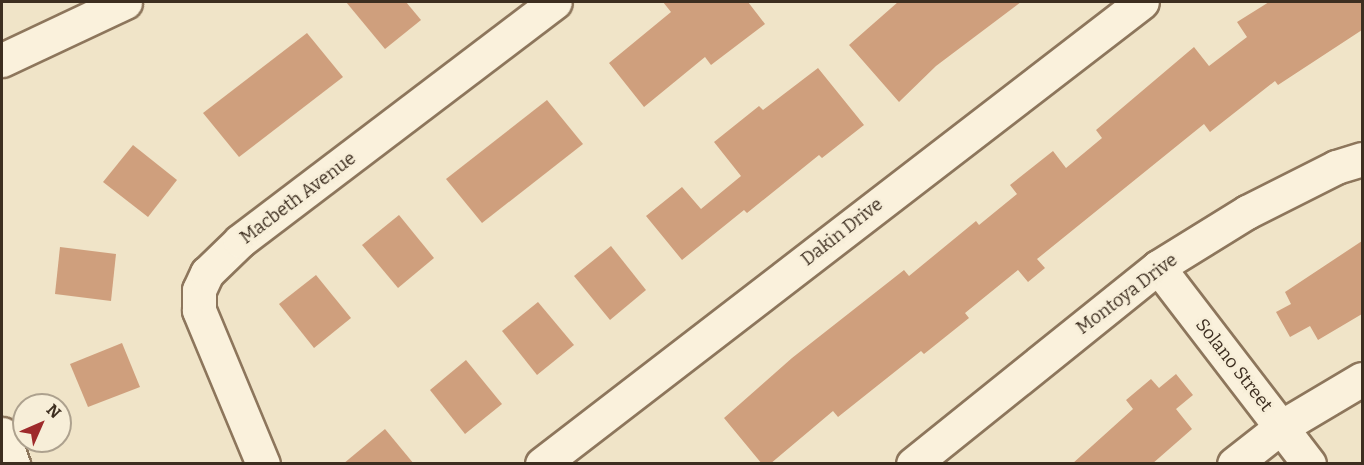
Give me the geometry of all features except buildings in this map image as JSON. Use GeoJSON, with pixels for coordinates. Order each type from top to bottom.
{"type":"FeatureCollection","features":[{"type":"Feature","properties":{"kind":"street"},"geometry":{"type":"LineString","coordinates":[[2,60],[125,2]]}},
{"type":"Feature","properties":{"kind":"street","name":"Macbeth Avenue"},"geometry":{"type":"LineString","coordinates":[[263,464],[199,310],[199,290],[207,273],[240,241],[555,2]]}},
{"type":"Feature","properties":{"kind":"street","name":"Dakin Drive"},"geometry":{"type":"LineString","coordinates":[[542,464],[1142,2]]}},
{"type":"Feature","properties":{"kind":"street","name":"Montoya Drive"},"geometry":{"type":"LineString","coordinates":[[913,464],[1158,267],[1247,212],[1336,167],[1362,159]]}},
{"type":"Feature","properties":{"kind":"street","name":"Solano Street"},"geometry":{"type":"LineString","coordinates":[[1158,267],[1309,464]]}},
{"type":"Feature","properties":{"kind":"street"},"geometry":{"type":"LineString","coordinates":[[1234,464],[1281,427],[1362,379]]}},
{"type":"Feature","properties":{"kind":"street"},"geometry":{"type":"LineString","coordinates":[[2,434],[13,464]]}}]}
